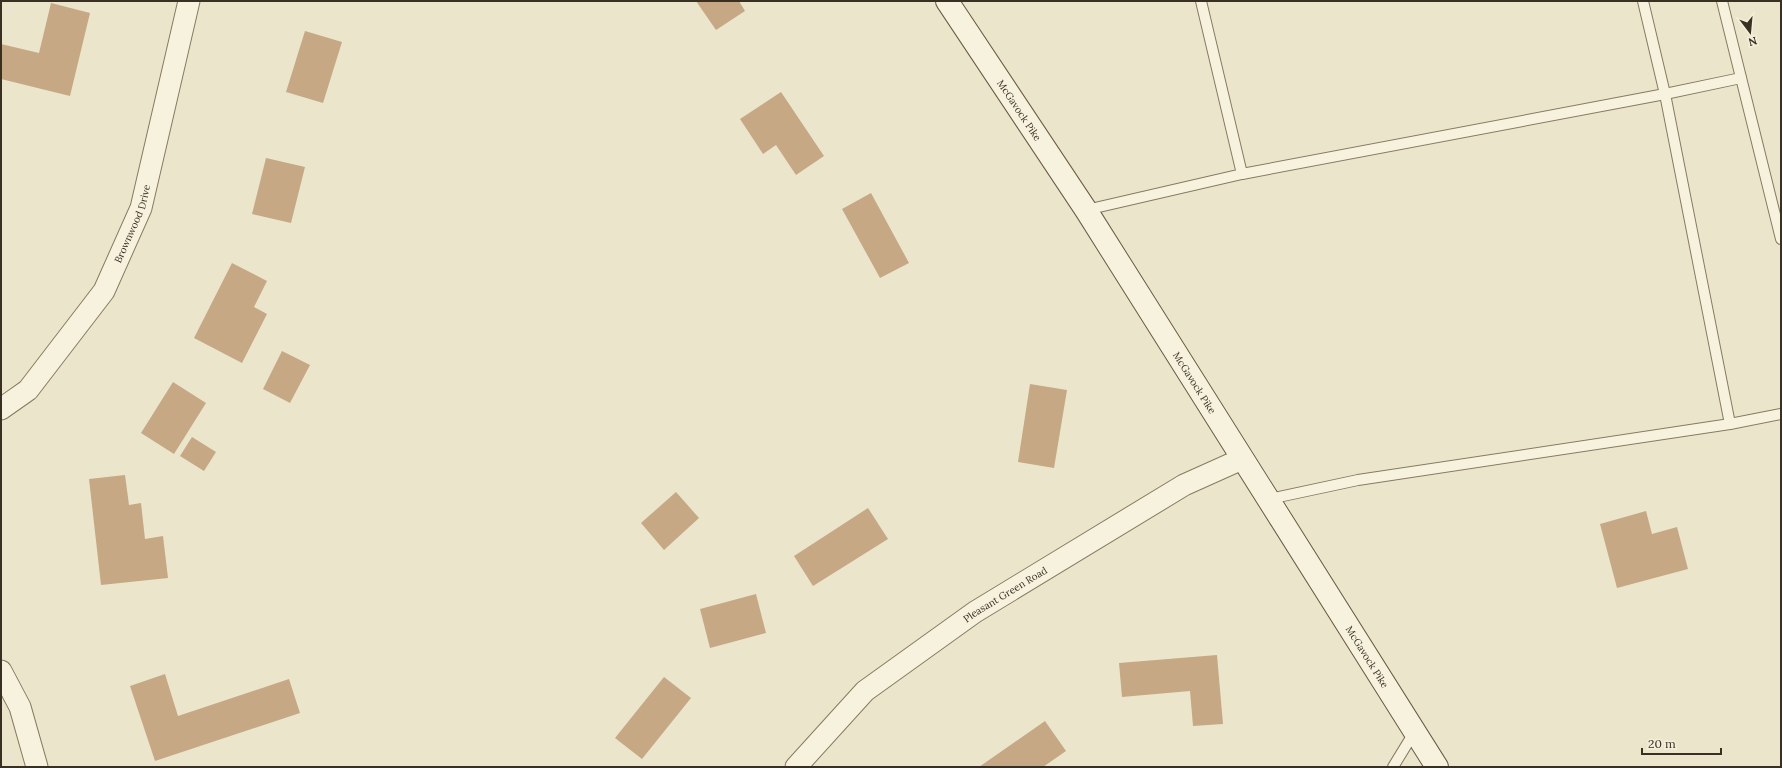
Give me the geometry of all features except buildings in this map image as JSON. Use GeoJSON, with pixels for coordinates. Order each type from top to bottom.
{"type":"FeatureCollection","features":[{"type":"Feature","properties":{"kind":"main road","name":"McGavock Pike"},"geometry":{"type":"LineString","coordinates":[[947,1],[1086,210],[1438,767]]}},
{"type":"Feature","properties":{"kind":"street","name":"Brownwood Drive"},"geometry":{"type":"LineString","coordinates":[[1,408],[28,390],[104,291],[141,208],[189,1]]}},
{"type":"Feature","properties":{"kind":"street","name":"Pleasant Green Road"},"geometry":{"type":"LineString","coordinates":[[796,767],[865,691],[975,612],[1184,485],[1242,459]]}},
{"type":"Feature","properties":{"kind":"street"},"geometry":{"type":"LineString","coordinates":[[1,671],[20,707],[37,767]]}},
{"type":"Feature","properties":{"kind":"lane"},"geometry":{"type":"LineString","coordinates":[[1201,1],[1242,174]]}},
{"type":"Feature","properties":{"kind":"lane"},"geometry":{"type":"LineString","coordinates":[[1643,1],[1664,94],[1730,424]]}},
{"type":"Feature","properties":{"kind":"lane"},"geometry":{"type":"LineString","coordinates":[[1722,1],[1781,239]]}},
{"type":"Feature","properties":{"kind":"lane"},"geometry":{"type":"LineString","coordinates":[[1086,210],[1242,174],[1741,78]]}},
{"type":"Feature","properties":{"kind":"lane"},"geometry":{"type":"LineString","coordinates":[[1269,499],[1358,480],[1730,424],[1781,414]]}},
{"type":"Feature","properties":{"kind":"lane"},"geometry":{"type":"LineString","coordinates":[[1393,767],[1415,732]]}}]}
